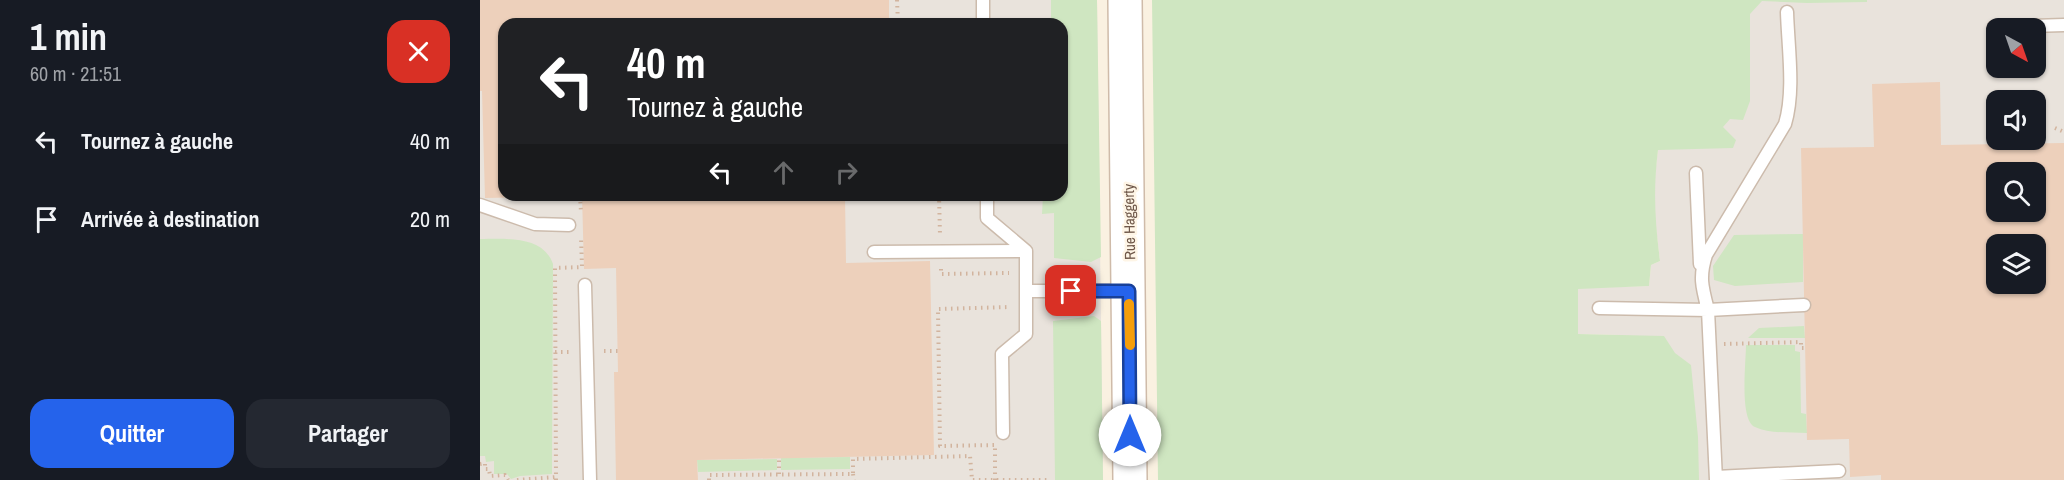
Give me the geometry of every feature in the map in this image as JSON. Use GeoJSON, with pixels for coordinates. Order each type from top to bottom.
{"type":"FeatureCollection","features":[{"type":"Feature","properties":{"kind":"street","name":"Rue Haggerty"},"geometry":{"type":"LineString","coordinates":[[1125,0],[1130,480]]}},
{"type":"Feature","properties":{"kind":"lane"},"geometry":{"type":"LineString","coordinates":[[983,0],[983,18]]}},
{"type":"Feature","properties":{"kind":"lane"},"geometry":{"type":"LineString","coordinates":[[1701,273],[1706,255],[1785,124],[1789,113],[1787,12]]}},
{"type":"Feature","properties":{"kind":"lane"},"geometry":{"type":"LineString","coordinates":[[2046,26],[2064,25]]}},
{"type":"Feature","properties":{"kind":"lane"},"geometry":{"type":"LineString","coordinates":[[1696,172],[1702,288],[1708,310],[1716,478],[1839,471]]}},
{"type":"Feature","properties":{"kind":"lane"},"geometry":{"type":"LineString","coordinates":[[987,201],[987,218],[1026,251],[1026,334],[1002,354],[1003,433]]}},
{"type":"Feature","properties":{"kind":"lane"},"geometry":{"type":"LineString","coordinates":[[480,205],[535,224],[569,225]]}},
{"type":"Feature","properties":{"kind":"lane"},"geometry":{"type":"LineString","coordinates":[[874,252],[1026,251]]}},
{"type":"Feature","properties":{"kind":"lane"},"geometry":{"type":"LineString","coordinates":[[585,285],[590,480]]}},
{"type":"Feature","properties":{"kind":"lane"},"geometry":{"type":"LineString","coordinates":[[1026,291],[1129,291]]}},
{"type":"Feature","properties":{"kind":"lane"},"geometry":{"type":"LineString","coordinates":[[1599,308],[1708,310],[1804,305]]}},
{"type":"Feature","properties":{"kind":"path"},"geometry":{"type":"LineString","coordinates":[[897,0],[898,18]]}},
{"type":"Feature","properties":{"kind":"path"},"geometry":{"type":"LineString","coordinates":[[2055,128],[2064,132]]}},
{"type":"Feature","properties":{"kind":"path"},"geometry":{"type":"LineString","coordinates":[[580,201],[581,215]]}},
{"type":"Feature","properties":{"kind":"path"},"geometry":{"type":"LineString","coordinates":[[939,201],[940,253]]}},
{"type":"Feature","properties":{"kind":"path"},"geometry":{"type":"LineString","coordinates":[[517,480],[556,478],[555,267],[582,267],[581,236]]}},
{"type":"Feature","properties":{"kind":"path"},"geometry":{"type":"LineString","coordinates":[[940,446],[938,309],[997,307]]}},
{"type":"Feature","properties":{"kind":"path"},"geometry":{"type":"LineString","coordinates":[[1746,342],[1801,342],[1801,348],[1805,348]]}},
{"type":"Feature","properties":{"kind":"path"},"geometry":{"type":"LineString","coordinates":[[934,448],[995,445],[995,480]]}},
{"type":"Feature","properties":{"kind":"path"},"geometry":{"type":"LineString","coordinates":[[854,480],[853,459],[970,456],[972,480],[1049,480]]}},
{"type":"Feature","properties":{"kind":"path"},"geometry":{"type":"LineString","coordinates":[[779,458],[779,474]]}},
{"type":"Feature","properties":{"kind":"path"},"geometry":{"type":"LineString","coordinates":[[480,464],[485,463],[485,469],[489,469],[490,476],[505,475],[508,480]]}},
{"type":"Feature","properties":{"kind":"path"},"geometry":{"type":"LineString","coordinates":[[709,480],[709,475],[853,474]]}},
{"type":"Feature","properties":{"kind":"shaded area"},"geometry":{"type":"Polygon","coordinates":[[[480,0],[1097,0],[1103,480],[480,480],[480,0]]]}},
{"type":"Feature","properties":{"kind":"shaded area"},"geometry":{"type":"Polygon","coordinates":[[[1748,0],[2064,0],[2064,480],[1647,480],[1621,335],[1577,334],[1578,288],[1649,286],[1651,265],[1660,261],[1654,212],[1654,181],[1658,150],[1748,0]]]}},
{"type":"Feature","properties":{"kind":"green space"},"geometry":{"type":"Polygon","coordinates":[[[1051,0],[1097,0],[1101,257],[1091,262],[1054,258],[1054,213],[1042,214],[1043,201],[1068,201],[1068,18],[1051,18],[1051,0]]]}},
{"type":"Feature","properties":{"kind":"green space"},"geometry":{"type":"Polygon","coordinates":[[[1152,0],[1867,0],[1867,2],[1807,3],[1762,1],[1750,14],[1750,101],[1743,120],[1730,119],[1723,127],[1736,140],[1733,148],[1658,150],[1655,206],[1660,261],[1651,265],[1649,286],[1578,289],[1578,334],[1664,336],[1675,353],[1691,365],[1698,437],[1699,480],[1158,480],[1152,0]]]}},
{"type":"Feature","properties":{"kind":"green space"},"geometry":{"type":"Polygon","coordinates":[[[1803,234],[1803,282],[1735,286],[1714,280],[1713,266],[1734,235],[1803,234]]]}},
{"type":"Feature","properties":{"kind":"green space"},"geometry":{"type":"Polygon","coordinates":[[[480,239],[511,239],[532,243],[548,255],[553,264],[552,474],[520,476],[511,479],[507,474],[494,474],[494,461],[486,462],[485,456],[480,456],[480,239]]]}},
{"type":"Feature","properties":{"kind":"green space"},"geometry":{"type":"Polygon","coordinates":[[[1094,316],[1101,321],[1103,480],[1055,480],[1053,321],[1094,316]]]}},
{"type":"Feature","properties":{"kind":"green space"},"geometry":{"type":"Polygon","coordinates":[[[1804,326],[1805,338],[1748,338],[1759,328],[1804,326]]]}},
{"type":"Feature","properties":{"kind":"green space"},"geometry":{"type":"Polygon","coordinates":[[[1746,345],[1795,345],[1795,351],[1800,352],[1801,413],[1806,414],[1807,433],[1767,431],[1755,427],[1750,422],[1745,402],[1746,345]]]}},
{"type":"Feature","properties":{"kind":"green space"},"geometry":{"type":"Polygon","coordinates":[[[850,457],[850,469],[781,470],[781,458],[850,457]]]}},
{"type":"Feature","properties":{"kind":"green space"},"geometry":{"type":"Polygon","coordinates":[[[777,459],[777,470],[698,472],[697,460],[777,459]]]}},
{"type":"Feature","properties":{"kind":"building"},"geometry":{"type":"Polygon","coordinates":[[[480,0],[889,0],[889,18],[498,18],[498,198],[485,198],[482,91],[480,91],[480,0]]]}},
{"type":"Feature","properties":{"kind":"building"},"geometry":{"type":"Polygon","coordinates":[[[1940,82],[1941,145],[1986,144],[1986,150],[2046,150],[2046,143],[2064,143],[2064,480],[1881,480],[1881,475],[1850,477],[1849,439],[1807,440],[1801,148],[1874,147],[1872,84],[1940,82]]]}},
{"type":"Feature","properties":{"kind":"building"},"geometry":{"type":"Polygon","coordinates":[[[582,201],[845,201],[846,263],[930,261],[934,455],[697,460],[698,480],[616,480],[614,372],[618,372],[616,268],[584,269],[582,201]]]}},
{"type":"Feature","properties":{"kind":"slow traffic"},"geometry":{"type":"LineString","coordinates":[[1129,304],[1130,345]]}},
{"type":"Feature","properties":{"kind":"route"},"geometry":{"type":"LineString","coordinates":[[1071,291],[1129,291],[1130,435]]}}]}
